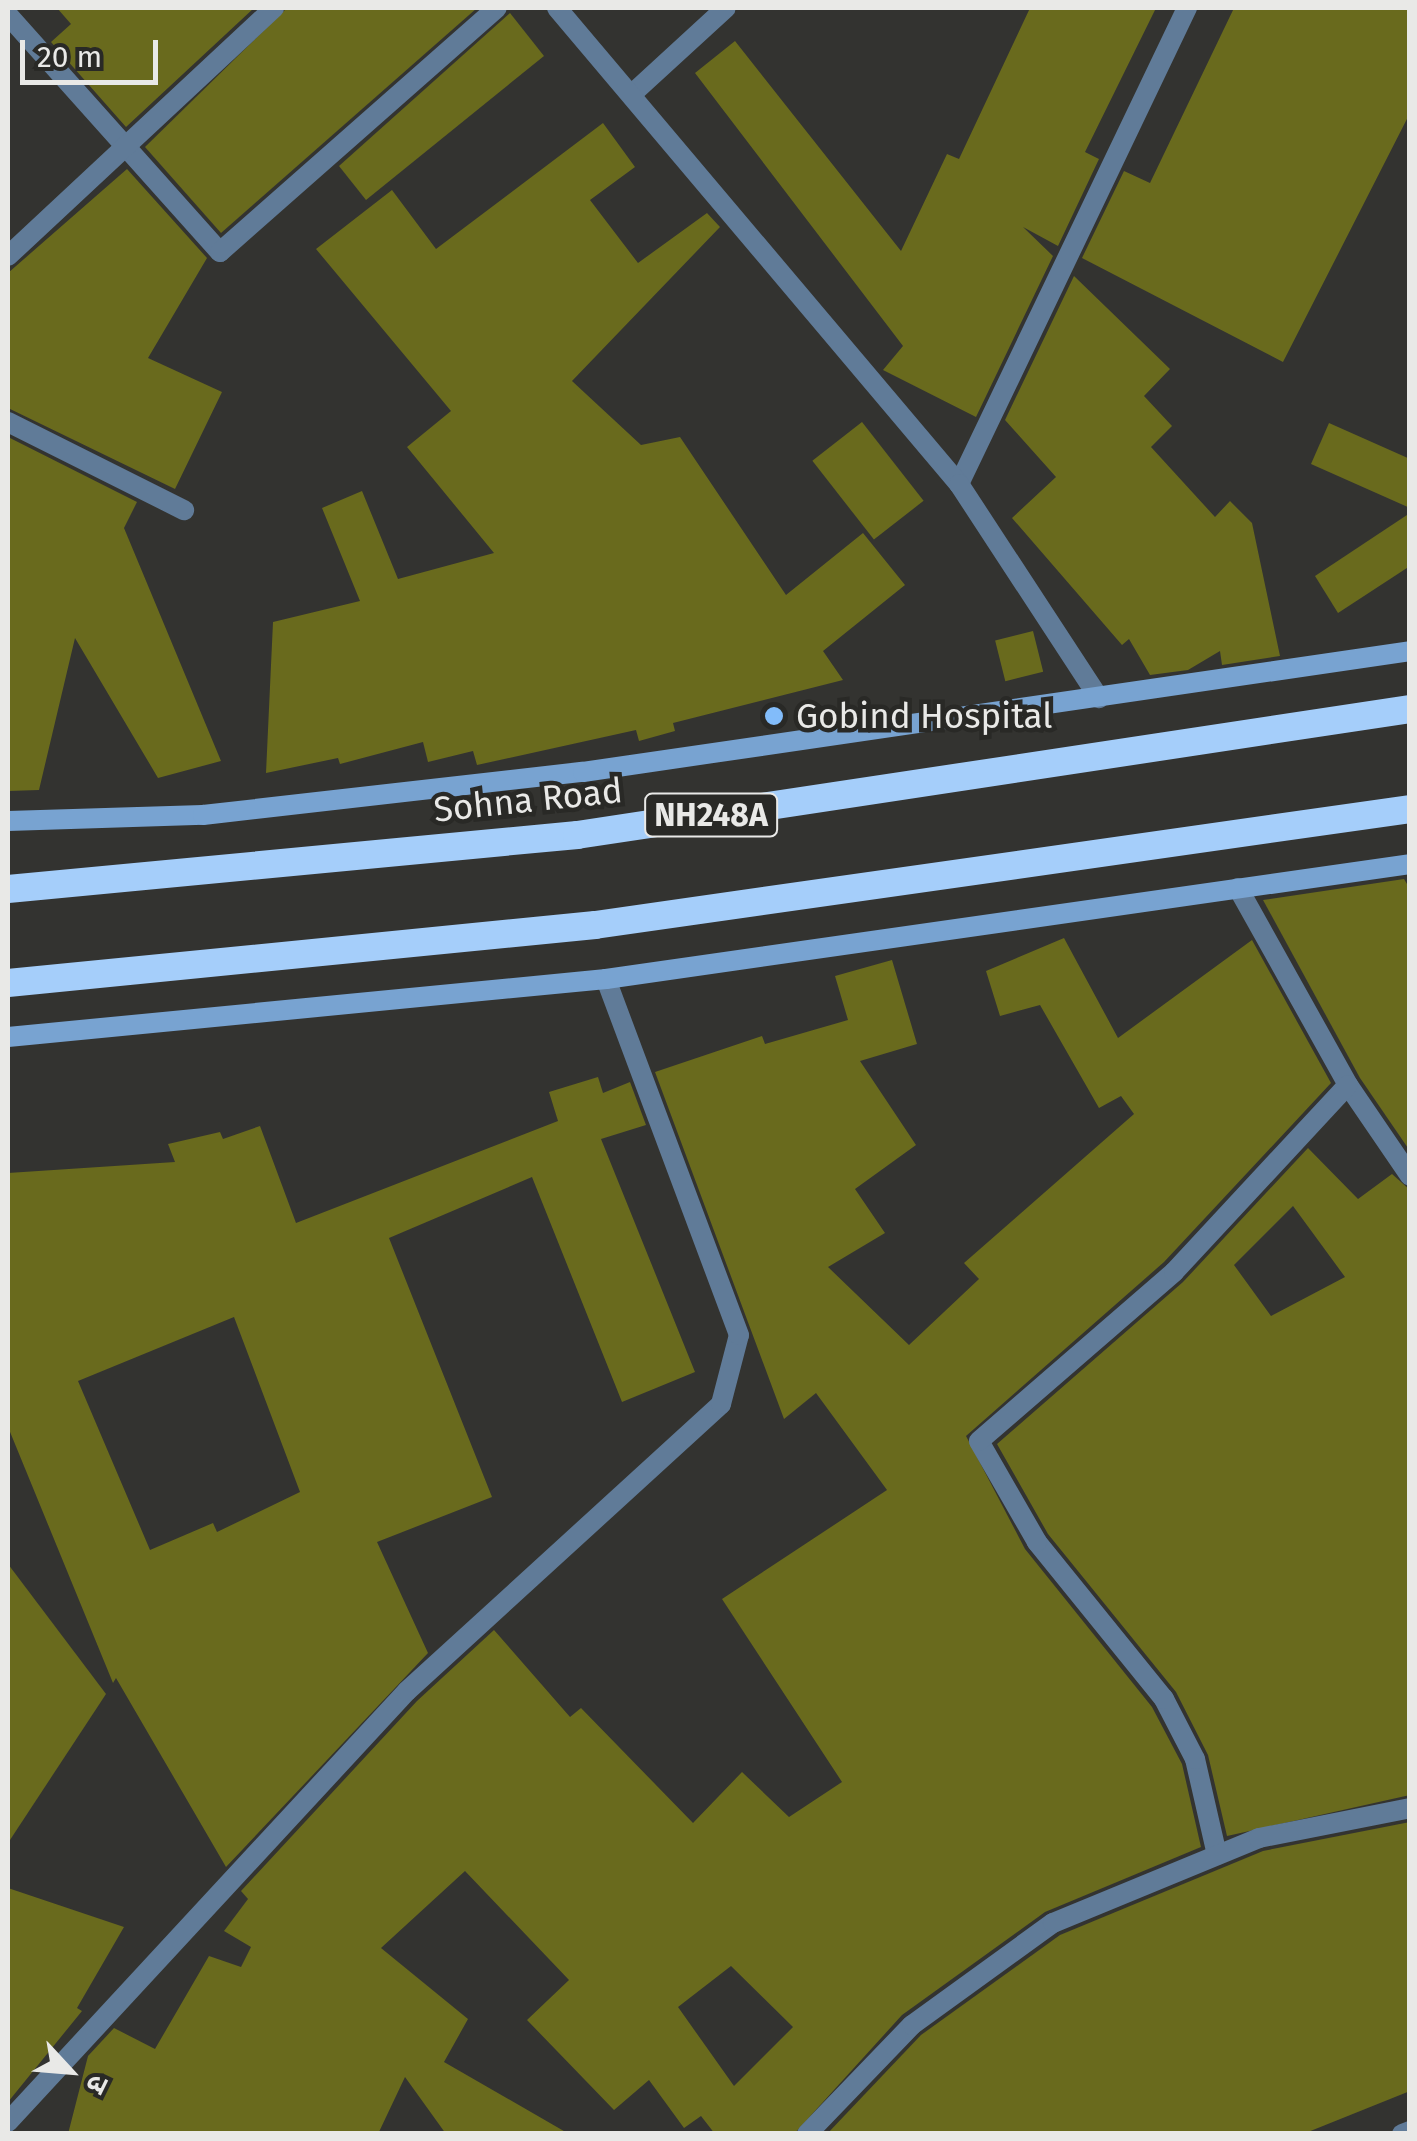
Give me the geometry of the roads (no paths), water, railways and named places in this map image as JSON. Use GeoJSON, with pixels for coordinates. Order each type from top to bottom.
{"type":"FeatureCollection","features":[{"type":"Feature","properties":{"kind":"highway","name":"Sohna Road"},"geometry":{"type":"LineString","coordinates":[[8,888],[577,835],[1410,708]]}},
{"type":"Feature","properties":{"kind":"highway"},"geometry":{"type":"LineString","coordinates":[[8,982],[595,926],[1410,809]]}},
{"type":"Feature","properties":{"kind":"main road"},"geometry":{"type":"LineString","coordinates":[[8,821],[222,813],[582,772],[1410,651]]}},
{"type":"Feature","properties":{"kind":"main road"},"geometry":{"type":"LineString","coordinates":[[8,1037],[606,979],[1410,864]]}},
{"type":"Feature","properties":{"kind":"street"},"geometry":{"type":"LineString","coordinates":[[8,256],[274,8]]}},
{"type":"Feature","properties":{"kind":"street"},"geometry":{"type":"LineString","coordinates":[[8,15],[220,252],[497,8]]}},
{"type":"Feature","properties":{"kind":"street"},"geometry":{"type":"LineString","coordinates":[[558,8],[959,484],[1100,698]]}},
{"type":"Feature","properties":{"kind":"street"},"geometry":{"type":"LineString","coordinates":[[632,94],[726,8]]}},
{"type":"Feature","properties":{"kind":"street"},"geometry":{"type":"LineString","coordinates":[[959,484],[1186,8]]}},
{"type":"Feature","properties":{"kind":"street"},"geometry":{"type":"LineString","coordinates":[[8,422],[184,510]]}},
{"type":"Feature","properties":{"kind":"street"},"geometry":{"type":"LineString","coordinates":[[1238,888],[1348,1085],[1410,1176]]}},
{"type":"Feature","properties":{"kind":"street"},"geometry":{"type":"LineString","coordinates":[[8,2122],[406,1691],[721,1404],[739,1335],[606,979]]}},
{"type":"Feature","properties":{"kind":"street"},"geometry":{"type":"LineString","coordinates":[[1217,1855],[1194,1759],[1164,1699],[1037,1542],[979,1441],[1174,1272],[1348,1085]]}},
{"type":"Feature","properties":{"kind":"street"},"geometry":{"type":"LineString","coordinates":[[807,2134],[960,1984],[1053,1923],[1259,1838],[1410,1808]]}},
{"type":"Feature","properties":{"kind":"street"},"geometry":{"type":"LineString","coordinates":[[1402,2134],[1410,2131]]}},
{"type":"Feature","properties":{"kind":"place","name":"Gobind Hospital"},"geometry":{"type":"Point","coordinates":[774,716]}}]}
